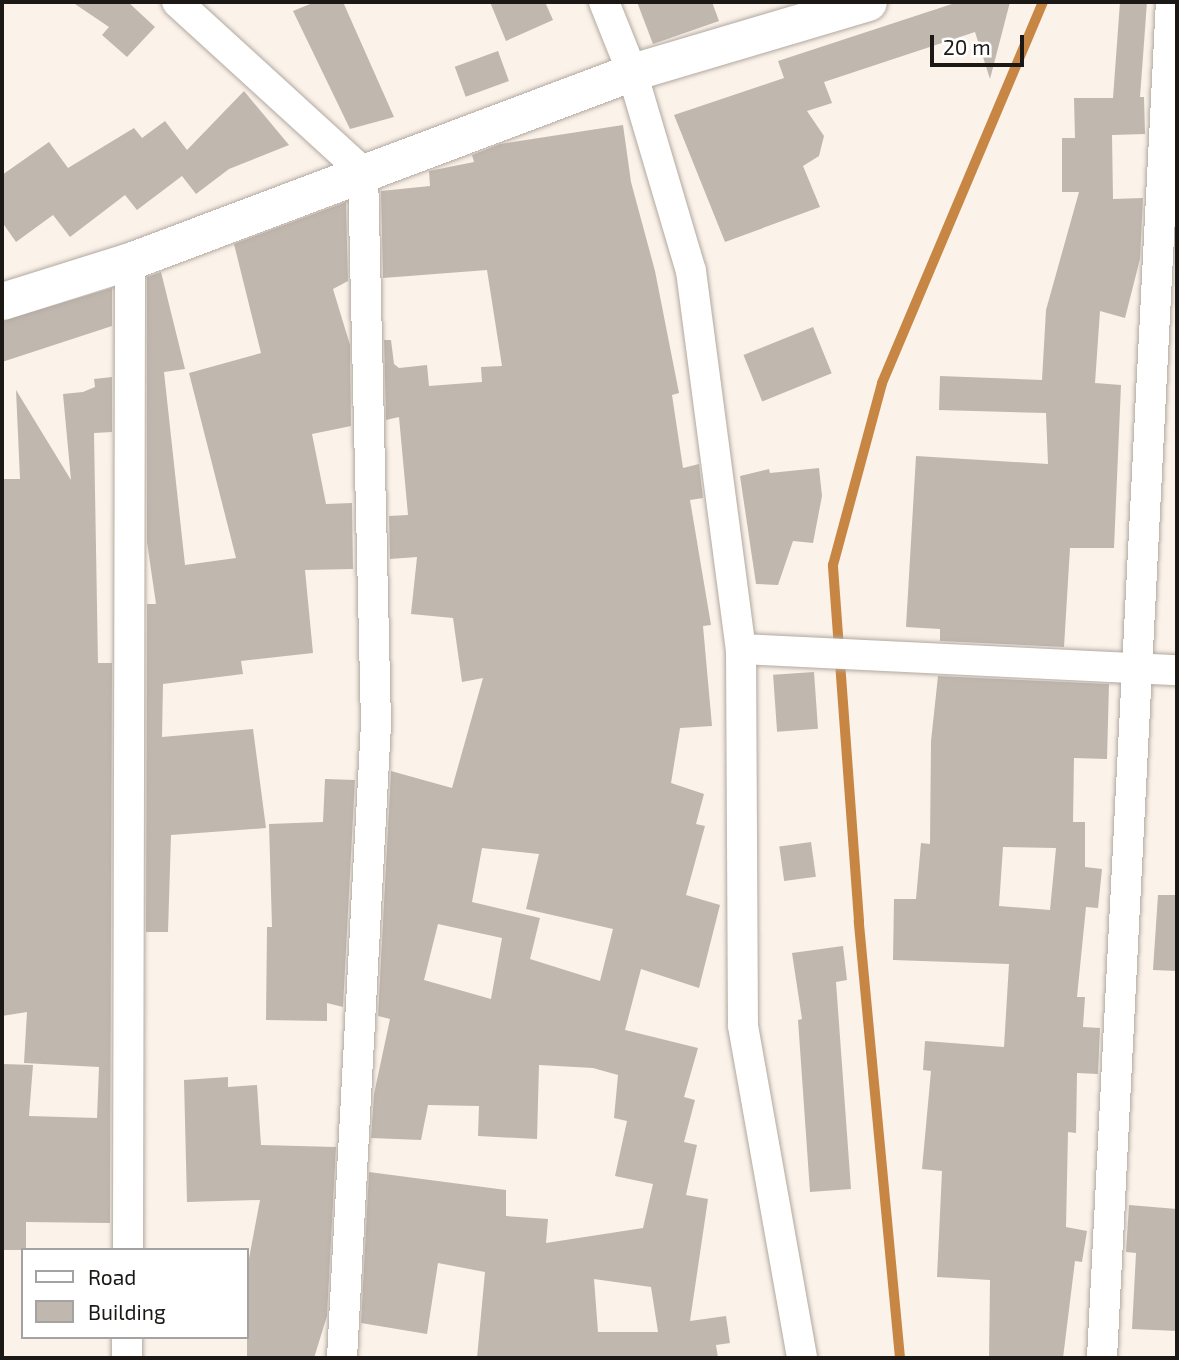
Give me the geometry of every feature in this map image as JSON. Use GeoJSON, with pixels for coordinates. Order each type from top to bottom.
{"type":"FeatureCollection","features":[{"type":"Feature","properties":{"kind":"street"},"geometry":{"type":"LineString","coordinates":[[177,2],[363,172],[376,724],[342,1358]]}},
{"type":"Feature","properties":{"kind":"street"},"geometry":{"type":"LineString","coordinates":[[604,2],[632,72],[691,271],[741,649],[743,1026],[802,1358]]}},
{"type":"Feature","properties":{"kind":"street"},"geometry":{"type":"LineString","coordinates":[[2,301],[130,261],[632,72],[868,2]]}},
{"type":"Feature","properties":{"kind":"street"},"geometry":{"type":"LineString","coordinates":[[1102,1358],[1171,2]]}},
{"type":"Feature","properties":{"kind":"street"},"geometry":{"type":"LineString","coordinates":[[128,1248],[130,261]]}},
{"type":"Feature","properties":{"kind":"street"},"geometry":{"type":"LineString","coordinates":[[741,649],[794,648],[1138,671],[1177,670]]}},
{"type":"Feature","properties":{"kind":"street"},"geometry":{"type":"LineString","coordinates":[[127,1339],[127,1358]]}},
{"type":"Feature","properties":{"kind":"building"},"geometry":{"type":"Polygon","coordinates":[[[72,2],[128,2],[155,27],[127,57],[102,35],[109,27],[72,2]]]}},
{"type":"Feature","properties":{"kind":"building"},"geometry":{"type":"Polygon","coordinates":[[[315,2],[343,2],[394,117],[350,129],[293,11],[315,2]]]}},
{"type":"Feature","properties":{"kind":"building"},"geometry":{"type":"Polygon","coordinates":[[[490,2],[545,2],[553,20],[506,41],[490,2]]]}},
{"type":"Feature","properties":{"kind":"building"},"geometry":{"type":"Polygon","coordinates":[[[637,2],[712,2],[719,21],[653,44],[637,2]]]}},
{"type":"Feature","properties":{"kind":"building"},"geometry":{"type":"Polygon","coordinates":[[[958,2],[1010,2],[990,79],[975,32],[824,82],[832,103],[807,111],[824,136],[819,156],[803,166],[820,207],[725,242],[674,115],[784,78],[778,61],[958,2]]]}},
{"type":"Feature","properties":{"kind":"building"},"geometry":{"type":"Polygon","coordinates":[[[1120,2],[1147,2],[1140,97],[1144,97],[1145,134],[1112,135],[1113,199],[1143,198],[1140,259],[1125,318],[1100,311],[1095,383],[1121,385],[1114,548],[1070,548],[1064,647],[940,641],[940,629],[906,627],[916,456],[1048,464],[1046,413],[939,410],[940,376],[1042,380],[1046,310],[1079,192],[1062,192],[1062,138],[1075,138],[1074,98],[1113,98],[1120,2]]]}},
{"type":"Feature","properties":{"kind":"building"},"geometry":{"type":"Polygon","coordinates":[[[498,51],[509,81],[466,97],[455,67],[498,51]]]}},
{"type":"Feature","properties":{"kind":"building"},"geometry":{"type":"Polygon","coordinates":[[[244,91],[289,145],[229,169],[196,194],[182,176],[137,210],[125,195],[70,237],[53,215],[16,242],[2,222],[2,175],[49,142],[68,168],[134,128],[142,138],[165,121],[187,150],[244,91]]]}},
{"type":"Feature","properties":{"kind":"building"},"geometry":{"type":"Polygon","coordinates":[[[623,125],[631,182],[655,271],[679,393],[672,395],[683,468],[699,464],[703,498],[690,500],[711,625],[703,626],[712,726],[680,728],[671,783],[704,794],[696,824],[705,826],[686,895],[720,905],[699,988],[641,969],[625,1030],[698,1048],[684,1097],[695,1100],[684,1142],[697,1145],[686,1195],[708,1199],[690,1321],[726,1316],[730,1343],[716,1345],[718,1358],[477,1358],[485,1272],[438,1263],[427,1334],[361,1323],[369,1172],[506,1190],[506,1216],[548,1219],[546,1243],[643,1228],[653,1184],[615,1176],[627,1121],[614,1118],[618,1075],[593,1068],[539,1065],[537,1139],[478,1136],[479,1106],[428,1105],[421,1140],[371,1138],[374,1094],[390,1019],[378,1016],[391,771],[452,788],[483,678],[462,682],[453,618],[411,614],[417,557],[390,559],[389,516],[408,515],[399,417],[386,420],[384,340],[391,340],[394,364],[399,368],[427,365],[429,386],[482,382],[481,367],[502,366],[487,270],[383,278],[381,191],[430,186],[429,171],[474,162],[472,155],[500,144],[623,125]],[[482,848],[472,902],[540,918],[530,959],[600,981],[613,929],[526,909],[539,854],[482,848]],[[438,924],[424,980],[491,999],[502,938],[438,924]],[[594,1279],[598,1332],[658,1332],[651,1287],[594,1279]]]}},
{"type":"Feature","properties":{"kind":"building"},"geometry":{"type":"Polygon","coordinates":[[[346,202],[348,281],[333,289],[350,345],[351,426],[312,434],[326,504],[352,503],[353,569],[305,570],[313,653],[241,661],[243,674],[163,684],[162,737],[253,729],[266,828],[171,835],[168,932],[146,932],[147,604],[156,604],[147,542],[147,277],[161,272],[185,369],[164,372],[185,565],[236,558],[189,373],[261,353],[234,244],[346,202]]]}},
{"type":"Feature","properties":{"kind":"building"},"geometry":{"type":"Polygon","coordinates":[[[112,288],[112,326],[2,362],[2,321],[112,288]]]}},
{"type":"Feature","properties":{"kind":"building"},"geometry":{"type":"Polygon","coordinates":[[[813,327],[832,373],[762,401],[743,355],[813,327]]]}},
{"type":"Feature","properties":{"kind":"building"},"geometry":{"type":"Polygon","coordinates":[[[112,377],[112,432],[94,433],[98,663],[112,663],[110,1223],[26,1222],[26,1248],[2,1250],[2,1064],[33,1065],[29,1116],[97,1118],[99,1067],[24,1063],[27,1012],[2,1016],[2,479],[20,479],[16,390],[71,480],[63,394],[83,392],[95,387],[94,379],[112,377]]]}},
{"type":"Feature","properties":{"kind":"building"},"geometry":{"type":"Polygon","coordinates":[[[819,468],[822,496],[813,543],[793,541],[778,585],[756,584],[740,476],[769,469],[770,473],[819,468]]]}},
{"type":"Feature","properties":{"kind":"building"},"geometry":{"type":"Polygon","coordinates":[[[814,672],[818,729],[777,732],[773,675],[814,672]]]}},
{"type":"Feature","properties":{"kind":"building"},"geometry":{"type":"Polygon","coordinates":[[[938,676],[1109,684],[1107,759],[1074,758],[1073,822],[1085,822],[1085,867],[1102,869],[1098,908],[1086,907],[1077,997],[1085,997],[1083,1027],[1100,1028],[1098,1074],[1077,1073],[1076,1133],[1068,1132],[1066,1227],[1087,1231],[1082,1262],[1075,1261],[1063,1358],[989,1358],[990,1280],[937,1277],[942,1171],[922,1169],[931,1071],[923,1070],[925,1041],[1004,1047],[1009,964],[893,960],[894,899],[916,899],[921,843],[930,844],[931,741],[938,676]],[[1003,847],[999,906],[1050,910],[1056,848],[1003,847]]]}},
{"type":"Feature","properties":{"kind":"building"},"geometry":{"type":"Polygon","coordinates":[[[325,779],[355,780],[343,1007],[327,1003],[327,1021],[266,1020],[267,927],[272,927],[269,824],[323,822],[325,779]]]}},
{"type":"Feature","properties":{"kind":"building"},"geometry":{"type":"Polygon","coordinates":[[[811,842],[816,877],[784,881],[779,846],[811,842]]]}},
{"type":"Feature","properties":{"kind":"building"},"geometry":{"type":"Polygon","coordinates":[[[1158,895],[1177,895],[1177,971],[1153,970],[1158,895]]]}},
{"type":"Feature","properties":{"kind":"building"},"geometry":{"type":"Polygon","coordinates":[[[843,946],[847,980],[836,982],[851,1189],[810,1192],[798,1020],[802,1019],[792,953],[843,946]]]}},
{"type":"Feature","properties":{"kind":"building"},"geometry":{"type":"Polygon","coordinates":[[[228,1077],[228,1087],[257,1085],[261,1145],[336,1147],[327,1316],[314,1358],[247,1358],[248,1264],[260,1200],[187,1202],[184,1080],[228,1077]]]}},
{"type":"Feature","properties":{"kind":"building"},"geometry":{"type":"Polygon","coordinates":[[[1129,1205],[1177,1209],[1177,1331],[1132,1329],[1136,1253],[1126,1252],[1129,1205]]]}},
{"type":"Feature","properties":{"kind":"waterway"},"geometry":{"type":"LineString","coordinates":[[900,1358],[859,921],[833,565],[882,383],[1043,2]]}}]}
